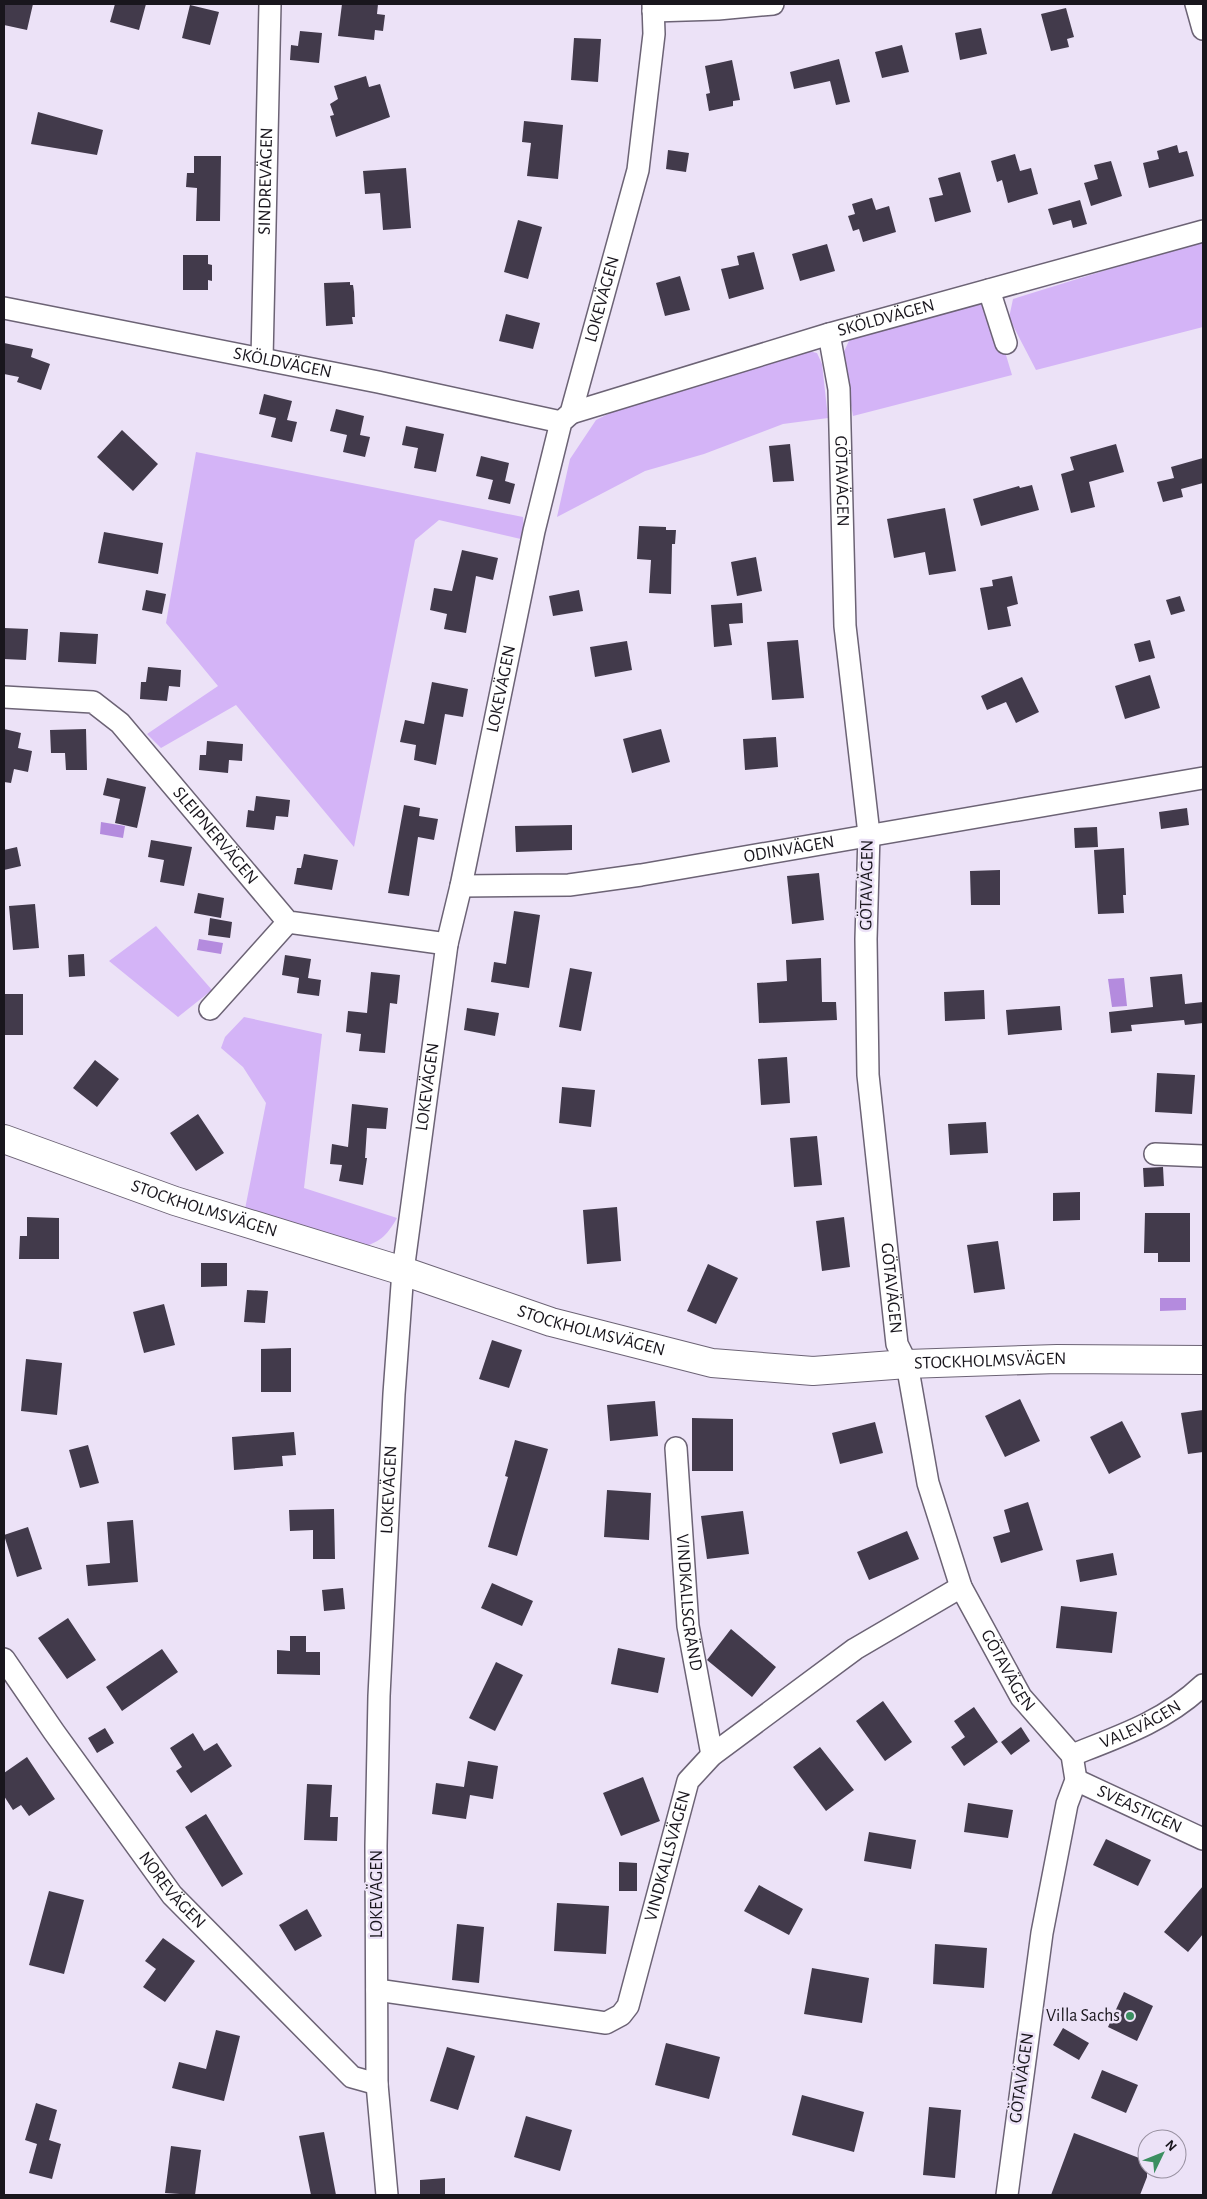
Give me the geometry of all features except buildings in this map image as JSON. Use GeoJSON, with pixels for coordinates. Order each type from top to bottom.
{"type":"FeatureCollection","features":[{"type":"Feature","properties":{"kind":"street","name":"SINDREVÄGEN"},"geometry":{"type":"LineString","coordinates":[[262,359],[270,4]]}},
{"type":"Feature","properties":{"kind":"street"},"geometry":{"type":"LineString","coordinates":[[653,7],[718,9],[773,4]]}},
{"type":"Feature","properties":{"kind":"street"},"geometry":{"type":"LineString","coordinates":[[1196,4],[1203,29]]}},
{"type":"Feature","properties":{"kind":"street","name":"LOKEVÄGEN"},"geometry":{"type":"LineString","coordinates":[[387,2195],[377,2084],[379,1696],[403,1271],[447,944],[461,886],[534,531],[638,170],[654,34],[653,7]]}},
{"type":"Feature","properties":{"kind":"street","name":"SKÖLDVÄGEN"},"geometry":{"type":"LineString","coordinates":[[4,308],[566,417],[829,334],[1203,231]]}},
{"type":"Feature","properties":{"kind":"street"},"geometry":{"type":"LineString","coordinates":[[989,290],[1006,343]]}},
{"type":"Feature","properties":{"kind":"street","name":"GÖTAVÄGEN"},"geometry":{"type":"LineString","coordinates":[[829,334],[839,389],[846,626],[868,834],[866,939],[868,1075],[897,1344],[907,1364],[928,1483],[961,1587],[1021,1697],[1072,1754],[1076,1780],[1068,1804],[1042,1932],[1007,2195]]}},
{"type":"Feature","properties":{"kind":"street","name":"SLEIPNERVÄGEN"},"geometry":{"type":"LineString","coordinates":[[4,697],[92,702],[120,723],[288,922]]}},
{"type":"Feature","properties":{"kind":"street","name":"ODINVÄGEN"},"geometry":{"type":"LineString","coordinates":[[461,886],[568,885],[1203,778]]}},
{"type":"Feature","properties":{"kind":"street"},"geometry":{"type":"LineString","coordinates":[[210,1009],[288,922],[447,944]]}},
{"type":"Feature","properties":{"kind":"street","name":"STOCKHOLMSVÄGEN"},"geometry":{"type":"LineString","coordinates":[[4,1139],[175,1201],[403,1271],[551,1322],[712,1363],[813,1371],[907,1364],[1057,1359],[1203,1360]]}},
{"type":"Feature","properties":{"kind":"street"},"geometry":{"type":"LineString","coordinates":[[1155,1154],[1203,1156]]}},
{"type":"Feature","properties":{"kind":"street","name":"VINDKALLSGRÄND"},"geometry":{"type":"LineString","coordinates":[[676,1448],[688,1626],[712,1755]]}},
{"type":"Feature","properties":{"kind":"street","name":"VINDKALLSVÄGEN"},"geometry":{"type":"LineString","coordinates":[[377,1990],[606,2023],[621,2015],[628,2006],[688,1780],[712,1755],[855,1650],[961,1587]]}},
{"type":"Feature","properties":{"kind":"street","name":"NOREVÄGEN"},"geometry":{"type":"LineString","coordinates":[[4,1659],[54,1732],[172,1895],[352,2077],[377,2084]]}},
{"type":"Feature","properties":{"kind":"street","name":"VALEVÄGEN"},"geometry":{"type":"LineString","coordinates":[[1072,1754],[1138,1730],[1185,1702],[1203,1684]]}},
{"type":"Feature","properties":{"kind":"street","name":"SVEASTIGEN"},"geometry":{"type":"LineString","coordinates":[[1076,1780],[1203,1839]]}},
{"type":"Feature","properties":{"kind":"shaded area"},"geometry":{"type":"Polygon","coordinates":[[[1203,240],[1203,327],[1036,370],[1009,318],[1013,299],[1203,240]]]}},
{"type":"Feature","properties":{"kind":"shaded area"},"geometry":{"type":"Polygon","coordinates":[[[983,304],[993,312],[1012,375],[853,416],[842,356],[853,332],[983,304]]]}},
{"type":"Feature","properties":{"kind":"shaded area"},"geometry":{"type":"Polygon","coordinates":[[[800,349],[817,353],[822,364],[828,418],[783,424],[704,454],[645,471],[557,517],[570,459],[596,420],[620,408],[800,349]]]}},
{"type":"Feature","properties":{"kind":"shaded area"},"geometry":{"type":"Polygon","coordinates":[[[196,452],[523,517],[525,540],[439,520],[415,540],[354,847],[236,705],[161,748],[147,734],[218,686],[166,623],[196,452]]]}},
{"type":"Feature","properties":{"kind":"shaded area"},"geometry":{"type":"Polygon","coordinates":[[[101,822],[125,826],[123,838],[100,834],[101,822]]]}},
{"type":"Feature","properties":{"kind":"shaded area"},"geometry":{"type":"Polygon","coordinates":[[[156,926],[212,990],[178,1017],[109,961],[156,926]]]}},
{"type":"Feature","properties":{"kind":"shaded area"},"geometry":{"type":"Polygon","coordinates":[[[199,939],[223,943],[221,954],[197,950],[199,939]]]}},
{"type":"Feature","properties":{"kind":"shaded area"},"geometry":{"type":"Polygon","coordinates":[[[1124,978],[1127,1006],[1112,1007],[1108,979],[1124,978]]]}},
{"type":"Feature","properties":{"kind":"shaded area"},"geometry":{"type":"Polygon","coordinates":[[[244,1017],[322,1034],[304,1188],[397,1218],[382,1238],[359,1248],[245,1209],[266,1103],[243,1067],[221,1048],[225,1037],[244,1017]]]}},
{"type":"Feature","properties":{"kind":"shaded area"},"geometry":{"type":"Polygon","coordinates":[[[1160,1298],[1186,1298],[1186,1310],[1160,1311],[1160,1298]]]}},
{"type":"Feature","properties":{"kind":"place","name":"Villa Sachs"},"geometry":{"type":"Point","coordinates":[1130,2016]}}]}
